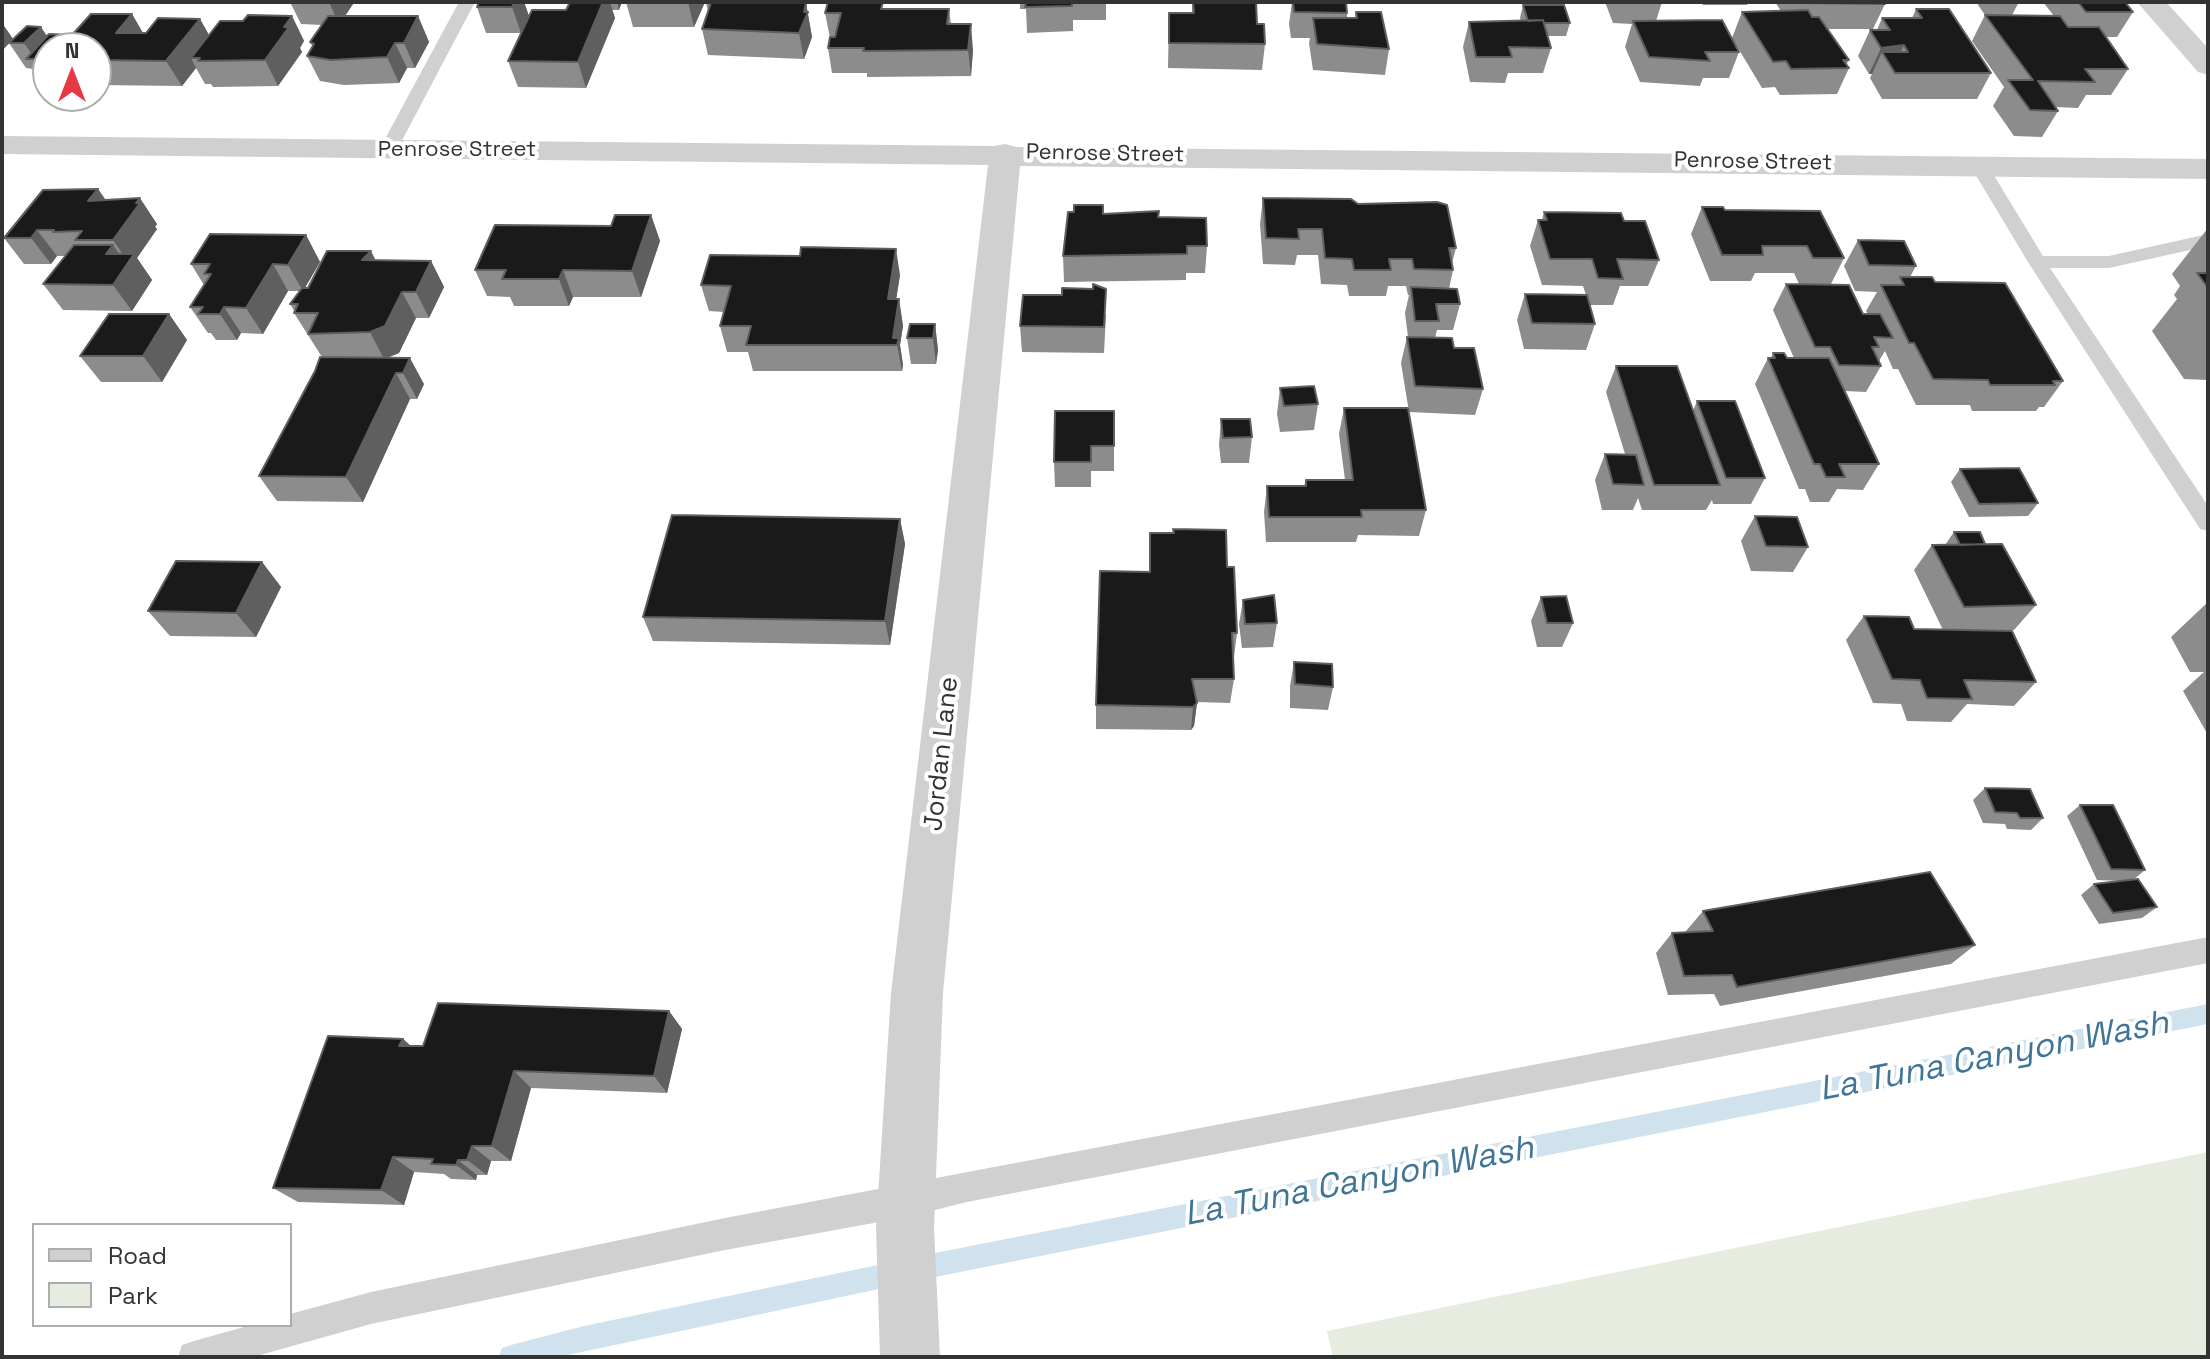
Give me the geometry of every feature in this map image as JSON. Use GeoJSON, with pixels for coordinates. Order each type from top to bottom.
{"type":"FeatureCollection","features":[{"type":"Feature","properties":{"kind":"street"},"geometry":{"type":"LineString","coordinates":[[2151,2],[2208,66]]}},
{"type":"Feature","properties":{"kind":"street","name":"Penrose Street"},"geometry":{"type":"LineString","coordinates":[[2,145],[1005,153],[2208,169]]}},
{"type":"Feature","properties":{"kind":"street","name":"Jordan Lane"},"geometry":{"type":"LineString","coordinates":[[910,1346],[906,1215],[917,993],[1005,153]]}},
{"type":"Feature","properties":{"kind":"lane"},"geometry":{"type":"LineString","coordinates":[[388,150],[467,2]]}},
{"type":"Feature","properties":{"kind":"lane"},"geometry":{"type":"LineString","coordinates":[[1978,164],[2037,262],[2208,523]]}},
{"type":"Feature","properties":{"kind":"lane"},"geometry":{"type":"LineString","coordinates":[[2037,262],[2109,262],[2208,240]]}},
{"type":"Feature","properties":{"kind":"lane"},"geometry":{"type":"LineString","coordinates":[[194,1357],[371,1308],[725,1234],[906,1215],[967,1187],[2208,950]]}},
{"type":"Feature","properties":{"kind":"green space"},"geometry":{"type":"Polygon","coordinates":[[[2208,1152],[2208,1357],[1333,1357],[1327,1331],[2208,1152]]]}},
{"type":"Feature","properties":{"kind":"building"},"geometry":{"type":"Polygon","coordinates":[[[479,2],[514,2],[512,7],[477,7],[479,2]]]}},
{"type":"Feature","properties":{"kind":"building"},"geometry":{"type":"Polygon","coordinates":[[[570,2],[603,2],[578,62],[508,61],[532,10],[566,10],[570,2]]]}},
{"type":"Feature","properties":{"kind":"building"},"geometry":{"type":"Polygon","coordinates":[[[707,2],[806,3],[804,12],[808,12],[799,33],[702,29],[711,3],[707,2]]]}},
{"type":"Feature","properties":{"kind":"building"},"geometry":{"type":"Polygon","coordinates":[[[828,2],[883,2],[881,9],[949,9],[947,24],[971,24],[968,50],[863,51],[864,48],[828,48],[830,37],[835,37],[841,13],[825,13],[828,2]]]}},
{"type":"Feature","properties":{"kind":"building"},"geometry":{"type":"Polygon","coordinates":[[[1026,2],[1072,2],[1072,6],[1025,7],[1026,2]]]}},
{"type":"Feature","properties":{"kind":"building"},"geometry":{"type":"Polygon","coordinates":[[[1193,2],[1256,2],[1257,24],[1264,24],[1265,44],[1169,43],[1169,13],[1194,13],[1193,2]]]}},
{"type":"Feature","properties":{"kind":"building"},"geometry":{"type":"Polygon","coordinates":[[[1293,2],[1346,2],[1347,13],[1294,12],[1293,2]]]}},
{"type":"Feature","properties":{"kind":"building"},"geometry":{"type":"Polygon","coordinates":[[[1884,2],[1885,4],[1802,3],[1884,2]]]}},
{"type":"Feature","properties":{"kind":"building"},"geometry":{"type":"Polygon","coordinates":[[[2078,2],[2125,2],[2133,12],[2086,12],[2078,2]]]}},
{"type":"Feature","properties":{"kind":"building"},"geometry":{"type":"Polygon","coordinates":[[[1523,5],[1564,5],[1570,23],[1528,21],[1523,5]]]}},
{"type":"Feature","properties":{"kind":"building"},"geometry":{"type":"Polygon","coordinates":[[[1916,9],[1949,9],[1991,73],[1895,73],[1882,52],[1908,52],[1904,45],[1881,48],[1870,30],[1890,30],[1882,18],[1922,18],[1916,9]]]}},
{"type":"Feature","properties":{"kind":"building"},"geometry":{"type":"Polygon","coordinates":[[[1808,10],[1812,17],[1819,17],[1849,60],[1843,60],[1849,68],[1791,69],[1786,61],[1773,62],[1742,12],[1808,10]]]}},
{"type":"Feature","properties":{"kind":"building"},"geometry":{"type":"Polygon","coordinates":[[[1356,12],[1381,12],[1389,49],[1317,44],[1313,18],[1357,18],[1356,12]]]}},
{"type":"Feature","properties":{"kind":"building"},"geometry":{"type":"Polygon","coordinates":[[[91,14],[132,14],[116,33],[146,33],[158,18],[200,19],[166,61],[112,60],[112,32],[75,32],[91,14]]]}},
{"type":"Feature","properties":{"kind":"building"},"geometry":{"type":"Polygon","coordinates":[[[248,15],[292,16],[284,27],[289,27],[265,60],[198,61],[200,58],[191,58],[220,21],[243,21],[248,15]]]}},
{"type":"Feature","properties":{"kind":"building"},"geometry":{"type":"Polygon","coordinates":[[[1985,15],[2060,16],[2068,27],[2099,27],[2128,69],[2085,69],[2095,82],[2038,81],[2058,111],[2030,110],[2008,80],[2033,80],[1985,15]]]}},
{"type":"Feature","properties":{"kind":"building"},"geometry":{"type":"Polygon","coordinates":[[[328,16],[418,16],[404,43],[395,43],[387,57],[331,60],[307,56],[314,44],[310,42],[328,16]]]}},
{"type":"Feature","properties":{"kind":"building"},"geometry":{"type":"Polygon","coordinates":[[[1543,20],[1551,48],[1509,47],[1512,57],[1476,57],[1469,22],[1543,20]]]}},
{"type":"Feature","properties":{"kind":"building"},"geometry":{"type":"Polygon","coordinates":[[[1722,20],[1739,52],[1705,52],[1710,61],[1649,57],[1633,21],[1722,20]]]}},
{"type":"Feature","properties":{"kind":"building"},"geometry":{"type":"Polygon","coordinates":[[[27,26],[41,27],[32,32],[24,43],[9,43],[27,26]]]}},
{"type":"Feature","properties":{"kind":"building"},"geometry":{"type":"Polygon","coordinates":[[[98,189],[88,201],[140,198],[136,203],[140,203],[113,240],[75,240],[82,231],[54,230],[37,230],[31,238],[4,238],[43,190],[98,189]]]}},
{"type":"Feature","properties":{"kind":"building"},"geometry":{"type":"Polygon","coordinates":[[[1263,198],[1351,199],[1358,204],[1437,202],[1447,205],[1456,248],[1449,248],[1453,270],[1414,269],[1412,259],[1389,259],[1391,270],[1354,270],[1352,259],[1325,258],[1322,229],[1298,229],[1299,239],[1266,238],[1263,198]]]}},
{"type":"Feature","properties":{"kind":"building"},"geometry":{"type":"Polygon","coordinates":[[[1074,205],[1103,205],[1103,214],[1159,211],[1158,217],[1206,218],[1207,246],[1187,246],[1187,254],[1063,256],[1068,212],[1074,212],[1074,205]]]}},
{"type":"Feature","properties":{"kind":"building"},"geometry":{"type":"Polygon","coordinates":[[[1702,207],[1820,211],[1844,258],[1813,258],[1807,246],[1762,246],[1763,255],[1722,255],[1702,207]]]}},
{"type":"Feature","properties":{"kind":"building"},"geometry":{"type":"Polygon","coordinates":[[[1544,212],[1621,213],[1624,221],[1645,221],[1659,260],[1617,259],[1623,279],[1598,278],[1592,259],[1550,259],[1538,220],[1547,220],[1544,212]]]}},
{"type":"Feature","properties":{"kind":"building"},"geometry":{"type":"Polygon","coordinates":[[[615,215],[651,215],[632,271],[563,270],[559,279],[502,279],[506,270],[475,270],[495,225],[611,226],[615,215]]]}},
{"type":"Feature","properties":{"kind":"building"},"geometry":{"type":"Polygon","coordinates":[[[210,234],[306,235],[288,265],[273,264],[246,308],[224,307],[220,314],[198,314],[203,307],[190,307],[211,274],[204,274],[210,264],[191,264],[210,234]]]}},
{"type":"Feature","properties":{"kind":"building"},"geometry":{"type":"Polygon","coordinates":[[[1858,240],[1904,241],[1916,266],[1869,265],[1858,240]]]}},
{"type":"Feature","properties":{"kind":"building"},"geometry":{"type":"Polygon","coordinates":[[[74,245],[113,245],[106,254],[134,254],[113,285],[43,284],[74,245]]]}},
{"type":"Feature","properties":{"kind":"building"},"geometry":{"type":"Polygon","coordinates":[[[801,247],[896,249],[888,299],[899,299],[893,338],[899,338],[897,345],[746,345],[751,326],[720,326],[731,286],[701,285],[710,255],[800,256],[801,247]]]}},
{"type":"Feature","properties":{"kind":"building"},"geometry":{"type":"Polygon","coordinates":[[[327,251],[371,251],[362,260],[431,261],[416,292],[402,292],[385,326],[370,332],[308,334],[318,313],[294,313],[298,304],[290,304],[302,288],[308,288],[327,251]]]}},
{"type":"Feature","properties":{"kind":"building"},"geometry":{"type":"Polygon","coordinates":[[[2197,273],[2208,273],[2208,288],[2197,273]]]}},
{"type":"Feature","properties":{"kind":"building"},"geometry":{"type":"Polygon","coordinates":[[[1900,277],[1932,277],[1935,282],[2005,283],[2063,381],[2053,381],[2055,385],[1990,385],[1988,380],[1933,379],[1914,343],[1909,343],[1881,285],[1904,285],[1900,277]]]}},
{"type":"Feature","properties":{"kind":"building"},"geometry":{"type":"Polygon","coordinates":[[[1093,284],[1106,289],[1104,327],[1020,326],[1023,295],[1062,295],[1062,288],[1093,289],[1093,284]]]}},
{"type":"Feature","properties":{"kind":"building"},"geometry":{"type":"Polygon","coordinates":[[[1786,284],[1849,285],[1863,314],[1880,314],[1893,338],[1874,337],[1879,347],[1872,347],[1881,366],[1839,365],[1830,347],[1815,347],[1786,284]]]}},
{"type":"Feature","properties":{"kind":"building"},"geometry":{"type":"Polygon","coordinates":[[[1411,287],[1457,289],[1460,304],[1436,304],[1439,321],[1415,321],[1411,287]]]}},
{"type":"Feature","properties":{"kind":"building"},"geometry":{"type":"Polygon","coordinates":[[[1525,294],[1587,295],[1595,324],[1532,323],[1525,294]]]}},
{"type":"Feature","properties":{"kind":"building"},"geometry":{"type":"Polygon","coordinates":[[[109,314],[169,314],[143,356],[80,356],[109,314]]]}},
{"type":"Feature","properties":{"kind":"building"},"geometry":{"type":"Polygon","coordinates":[[[910,324],[935,324],[933,338],[907,338],[910,324]]]}},
{"type":"Feature","properties":{"kind":"building"},"geometry":{"type":"Polygon","coordinates":[[[1407,337],[1452,338],[1454,348],[1474,348],[1483,389],[1415,386],[1407,337]]]}},
{"type":"Feature","properties":{"kind":"building"},"geometry":{"type":"Polygon","coordinates":[[[1773,353],[1784,353],[1787,358],[1829,358],[1879,464],[1839,464],[1845,477],[1826,477],[1820,464],[1814,464],[1768,358],[1775,358],[1773,353]]]}},
{"type":"Feature","properties":{"kind":"building"},"geometry":{"type":"Polygon","coordinates":[[[320,357],[410,358],[403,373],[396,373],[346,477],[259,476],[315,371],[320,357]]]}},
{"type":"Feature","properties":{"kind":"building"},"geometry":{"type":"Polygon","coordinates":[[[1616,366],[1677,366],[1720,485],[1654,485],[1616,366]]]}},
{"type":"Feature","properties":{"kind":"building"},"geometry":{"type":"Polygon","coordinates":[[[1314,386],[1318,404],[1284,406],[1280,388],[1314,386]]]}},
{"type":"Feature","properties":{"kind":"building"},"geometry":{"type":"Polygon","coordinates":[[[1697,401],[1735,401],[1765,478],[1726,478],[1697,401]]]}},
{"type":"Feature","properties":{"kind":"building"},"geometry":{"type":"Polygon","coordinates":[[[1344,408],[1408,408],[1426,510],[1361,510],[1362,517],[1269,517],[1267,486],[1306,486],[1306,480],[1353,480],[1344,408]]]}},
{"type":"Feature","properties":{"kind":"building"},"geometry":{"type":"Polygon","coordinates":[[[1055,411],[1114,411],[1114,446],[1091,446],[1091,462],[1054,462],[1055,411]]]}},
{"type":"Feature","properties":{"kind":"building"},"geometry":{"type":"Polygon","coordinates":[[[1221,419],[1250,419],[1252,437],[1223,438],[1221,419]]]}},
{"type":"Feature","properties":{"kind":"building"},"geometry":{"type":"Polygon","coordinates":[[[1605,454],[1636,455],[1644,485],[1613,484],[1605,454]]]}},
{"type":"Feature","properties":{"kind":"building"},"geometry":{"type":"Polygon","coordinates":[[[2019,468],[2038,503],[1979,504],[1960,469],[2019,468]]]}},
{"type":"Feature","properties":{"kind":"building"},"geometry":{"type":"Polygon","coordinates":[[[672,515],[900,519],[885,621],[643,617],[672,515]]]}},
{"type":"Feature","properties":{"kind":"building"},"geometry":{"type":"Polygon","coordinates":[[[1755,516],[1797,517],[1808,547],[1766,546],[1755,516]]]}},
{"type":"Feature","properties":{"kind":"building"},"geometry":{"type":"Polygon","coordinates":[[[1173,529],[1226,530],[1227,567],[1234,567],[1237,633],[1232,633],[1234,679],[1192,679],[1197,703],[1193,707],[1096,705],[1100,571],[1150,572],[1150,533],[1174,533],[1173,529]]]}},
{"type":"Feature","properties":{"kind":"building"},"geometry":{"type":"Polygon","coordinates":[[[1954,532],[1980,532],[1985,544],[1960,545],[1954,532]]]}},
{"type":"Feature","properties":{"kind":"building"},"geometry":{"type":"Polygon","coordinates":[[[2002,544],[2036,605],[1964,607],[1932,545],[2002,544]]]}},
{"type":"Feature","properties":{"kind":"building"},"geometry":{"type":"Polygon","coordinates":[[[176,561],[262,562],[236,613],[148,611],[176,561]]]}},
{"type":"Feature","properties":{"kind":"building"},"geometry":{"type":"Polygon","coordinates":[[[1274,595],[1277,623],[1245,624],[1243,600],[1274,595]]]}},
{"type":"Feature","properties":{"kind":"building"},"geometry":{"type":"Polygon","coordinates":[[[1566,596],[1573,623],[1547,623],[1541,597],[1566,596]]]}},
{"type":"Feature","properties":{"kind":"building"},"geometry":{"type":"Polygon","coordinates":[[[1864,616],[1909,617],[1914,629],[2012,631],[2036,682],[1964,680],[1972,699],[1927,698],[1920,680],[1892,679],[1864,616]]]}},
{"type":"Feature","properties":{"kind":"building"},"geometry":{"type":"Polygon","coordinates":[[[1294,662],[1332,664],[1333,687],[1295,684],[1294,662]]]}},
{"type":"Feature","properties":{"kind":"building"},"geometry":{"type":"Polygon","coordinates":[[[1985,788],[2030,789],[2043,818],[2020,818],[2017,813],[1995,812],[1985,788]]]}},
{"type":"Feature","properties":{"kind":"building"},"geometry":{"type":"Polygon","coordinates":[[[2080,805],[2113,805],[2145,870],[2111,869],[2080,805]]]}},
{"type":"Feature","properties":{"kind":"building"},"geometry":{"type":"Polygon","coordinates":[[[1930,872],[1975,945],[1737,987],[1732,975],[1684,976],[1672,933],[1713,931],[1703,911],[1930,872]]]}},
{"type":"Feature","properties":{"kind":"building"},"geometry":{"type":"Polygon","coordinates":[[[2138,879],[2157,907],[2113,913],[2094,884],[2138,879]]]}},
{"type":"Feature","properties":{"kind":"building"},"geometry":{"type":"Polygon","coordinates":[[[438,1003],[669,1011],[654,1076],[514,1071],[492,1146],[472,1146],[467,1160],[458,1160],[456,1165],[431,1164],[433,1159],[393,1157],[381,1190],[273,1188],[328,1036],[403,1039],[399,1046],[423,1046],[438,1003]]]}},
{"type":"Feature","properties":{"kind":"waterway","name":"La Tuna Canyon Wash"},"geometry":{"type":"LineString","coordinates":[[511,1357],[584,1338],[950,1262],[2208,1014]]}}]}
